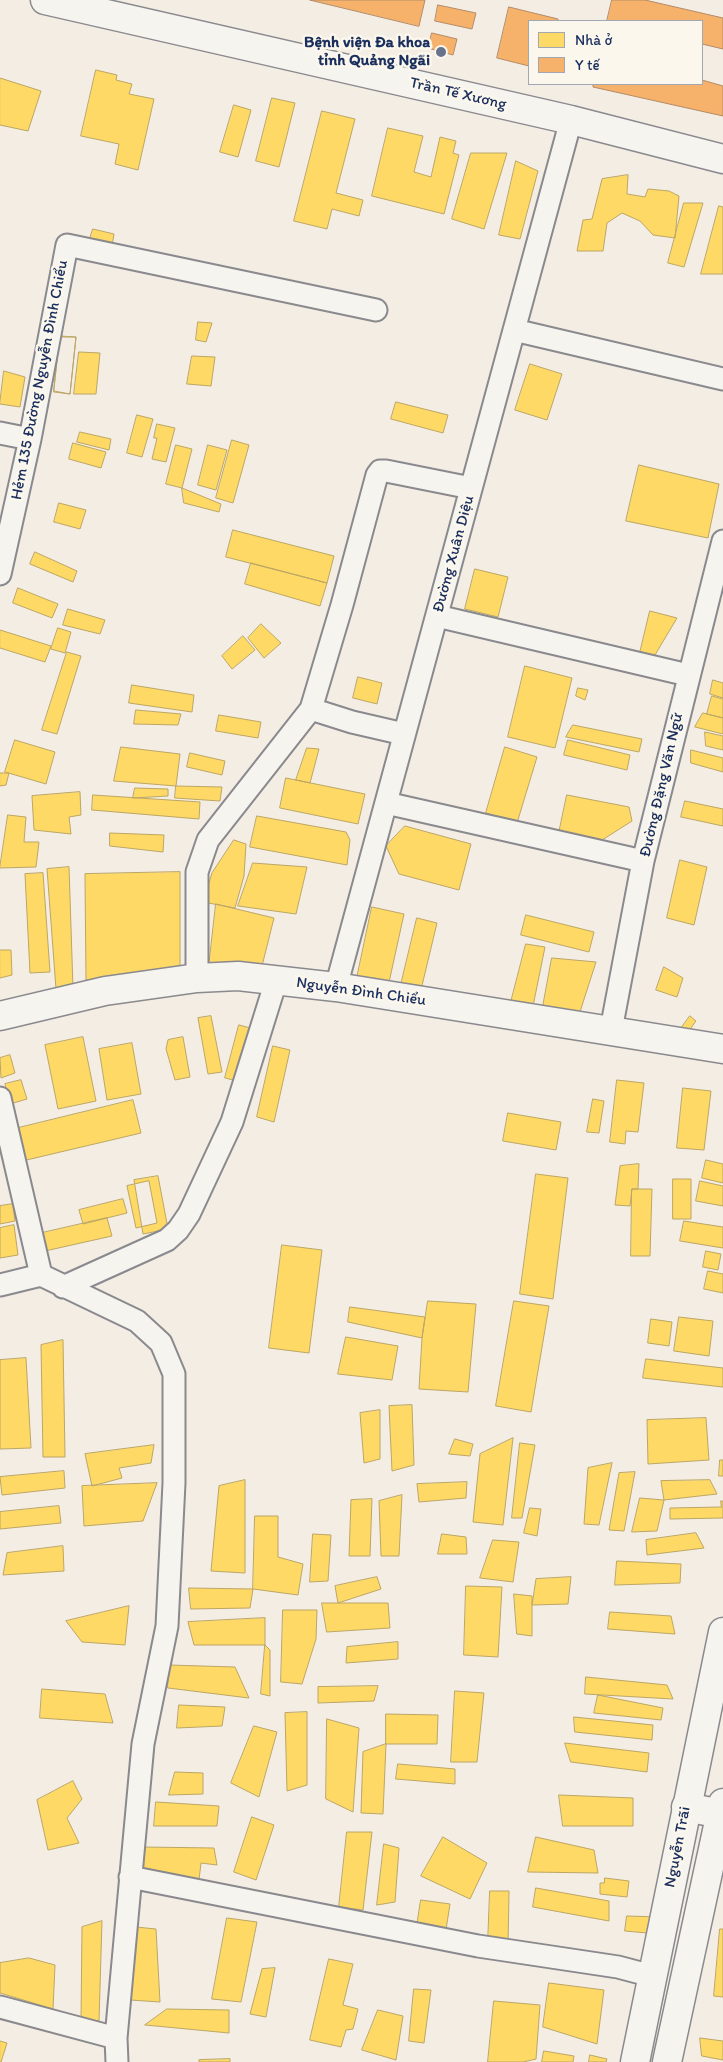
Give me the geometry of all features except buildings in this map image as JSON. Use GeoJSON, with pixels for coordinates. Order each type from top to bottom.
{"type":"FeatureCollection","features":[{"type":"Feature","properties":{"kind":"street","name":"Trần Tế Xương"},"geometry":{"type":"LineString","coordinates":[[45,0],[571,120],[723,159]]}},
{"type":"Feature","properties":{"kind":"street","name":"Đường Xuân Diệu"},"geometry":{"type":"LineString","coordinates":[[336,987],[571,120]]}},
{"type":"Feature","properties":{"kind":"street","name":"Hẻm 135 Đường Nguyễn Đình Chiểu"},"geometry":{"type":"LineString","coordinates":[[0,574],[30,440],[67,245],[376,310]]}},
{"type":"Feature","properties":{"kind":"street"},"geometry":{"type":"LineString","coordinates":[[514,330],[723,379]]}},
{"type":"Feature","properties":{"kind":"street"},"geometry":{"type":"LineString","coordinates":[[0,433],[30,440]]}},
{"type":"Feature","properties":{"kind":"street"},"geometry":{"type":"LineString","coordinates":[[197,978],[197,872],[201,857],[208,840],[311,709],[342,605],[377,475],[380,471],[386,471],[472,488]]}},
{"type":"Feature","properties":{"kind":"street","name":"Đường Đặng Văn Ngữ"},"geometry":{"type":"LineString","coordinates":[[611,1030],[643,861],[723,541]]}},
{"type":"Feature","properties":{"kind":"street"},"geometry":{"type":"LineString","coordinates":[[437,616],[688,675]]}},
{"type":"Feature","properties":{"kind":"street"},"geometry":{"type":"LineString","coordinates":[[311,709],[352,722],[404,734]]}},
{"type":"Feature","properties":{"kind":"street"},"geometry":{"type":"LineString","coordinates":[[386,803],[643,861]]}},
{"type":"Feature","properties":{"kind":"street","name":"Nguyễn Đình Chiểu"},"geometry":{"type":"LineString","coordinates":[[0,1016],[105,991],[197,978],[238,976],[336,987],[723,1049]]}},
{"type":"Feature","properties":{"kind":"street"},"geometry":{"type":"LineString","coordinates":[[63,1287],[167,1240],[184,1222],[232,1122],[276,981]]}},
{"type":"Feature","properties":{"kind":"street"},"geometry":{"type":"LineString","coordinates":[[0,1098],[41,1276]]}},
{"type":"Feature","properties":{"kind":"street"},"geometry":{"type":"LineString","coordinates":[[0,1285],[41,1276],[137,1322],[161,1343],[174,1374],[174,1483],[168,1626],[143,1744],[116,2038],[118,2062]]}},
{"type":"Feature","properties":{"kind":"street","name":"Nguyễn Trãi"},"geometry":{"type":"LineString","coordinates":[[635,2062],[723,1632]]}},
{"type":"Feature","properties":{"kind":"street"},"geometry":{"type":"LineString","coordinates":[[667,2062],[722,1808],[686,1807]]}},
{"type":"Feature","properties":{"kind":"street"},"geometry":{"type":"LineString","coordinates":[[130,1877],[478,1946],[618,1967],[652,1976]]}},
{"type":"Feature","properties":{"kind":"street"},"geometry":{"type":"LineString","coordinates":[[0,2007],[116,2038]]}},
{"type":"Feature","properties":{"kind":"place","name":"Bệnh viện Đa khoa tỉnh Quảng Ngãi"},"geometry":{"type":"Point","coordinates":[441,52]}}]}
